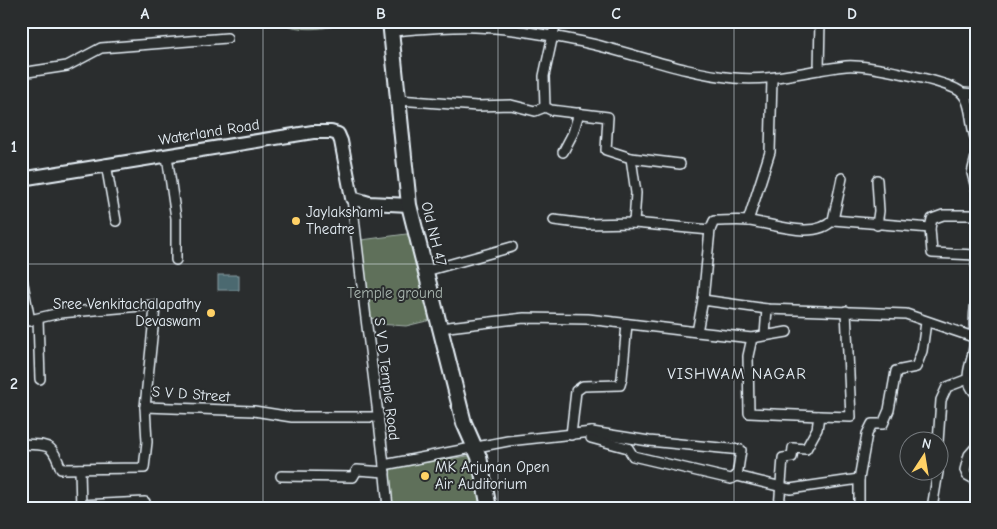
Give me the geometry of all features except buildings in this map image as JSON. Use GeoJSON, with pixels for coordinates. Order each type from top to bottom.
{"type":"FeatureCollection","features":[{"type":"Feature","properties":{"kind":"main road","name":"Old NH 47"},"geometry":{"type":"LineString","coordinates":[[391,26],[409,205],[464,423],[479,457],[489,508]]}},
{"type":"Feature","properties":{"kind":"main road","name":"Waterland Road"},"geometry":{"type":"LineString","coordinates":[[22,179],[314,132],[331,132],[338,134],[340,140],[352,198]]}},
{"type":"Feature","properties":{"kind":"main road"},"geometry":{"type":"LineString","coordinates":[[352,198],[369,203],[409,205]]}},
{"type":"Feature","properties":{"kind":"street"},"geometry":{"type":"LineString","coordinates":[[545,107],[544,76],[556,21]]}},
{"type":"Feature","properties":{"kind":"street"},"geometry":{"type":"LineString","coordinates":[[819,70],[820,21]]}},
{"type":"Feature","properties":{"kind":"street"},"geometry":{"type":"LineString","coordinates":[[391,26],[447,25],[554,37],[584,42],[677,68],[734,78],[772,78],[848,66],[883,70],[950,87],[962,93],[976,94]]}},
{"type":"Feature","properties":{"kind":"street"},"geometry":{"type":"LineString","coordinates":[[21,73],[67,66],[101,48],[227,38]]}},
{"type":"Feature","properties":{"kind":"street"},"geometry":{"type":"LineString","coordinates":[[748,221],[770,152],[772,78]]}},
{"type":"Feature","properties":{"kind":"street"},"geometry":{"type":"LineString","coordinates":[[962,93],[967,102],[976,140]]}},
{"type":"Feature","properties":{"kind":"street"},"geometry":{"type":"LineString","coordinates":[[399,100],[477,106],[511,105],[535,111],[545,107],[552,110],[608,117],[606,150],[631,158],[680,164]]}},
{"type":"Feature","properties":{"kind":"street"},"geometry":{"type":"LineString","coordinates":[[563,152],[573,133],[579,112]]}},
{"type":"Feature","properties":{"kind":"street"},"geometry":{"type":"LineString","coordinates":[[167,156],[176,218],[176,260]]}},
{"type":"Feature","properties":{"kind":"street"},"geometry":{"type":"LineString","coordinates":[[976,156],[972,173],[976,188]]}},
{"type":"Feature","properties":{"kind":"street"},"geometry":{"type":"LineString","coordinates":[[631,158],[636,193],[634,223]]}},
{"type":"Feature","properties":{"kind":"street"},"geometry":{"type":"LineString","coordinates":[[21,164],[22,179]]}},
{"type":"Feature","properties":{"kind":"street"},"geometry":{"type":"LineString","coordinates":[[106,164],[116,221]]}},
{"type":"Feature","properties":{"kind":"street"},"geometry":{"type":"LineString","coordinates":[[697,332],[703,300],[710,230],[714,221],[748,221],[812,231],[826,227],[834,220],[842,178]]}},
{"type":"Feature","properties":{"kind":"street"},"geometry":{"type":"LineString","coordinates":[[877,180],[879,211],[877,225]]}},
{"type":"Feature","properties":{"kind":"street","name":"S V D Temple Road"},"geometry":{"type":"LineString","coordinates":[[352,198],[362,298],[376,382],[388,508]]}},
{"type":"Feature","properties":{"kind":"street"},"geometry":{"type":"LineString","coordinates":[[976,215],[943,215],[932,219],[930,228],[932,254],[976,255]]}},
{"type":"Feature","properties":{"kind":"street"},"geometry":{"type":"LineString","coordinates":[[554,220],[586,224],[634,223],[710,230]]}},
{"type":"Feature","properties":{"kind":"street"},"geometry":{"type":"LineString","coordinates":[[834,220],[930,228]]}},
{"type":"Feature","properties":{"kind":"street"},"geometry":{"type":"LineString","coordinates":[[426,271],[512,247]]}},
{"type":"Feature","properties":{"kind":"street"},"geometry":{"type":"LineString","coordinates":[[21,273],[40,380]]}},
{"type":"Feature","properties":{"kind":"street"},"geometry":{"type":"LineString","coordinates":[[703,300],[767,310],[846,310],[906,314],[974,338]]}},
{"type":"Feature","properties":{"kind":"street"},"geometry":{"type":"LineString","coordinates":[[976,302],[974,348],[970,359],[968,379],[976,394]]}},
{"type":"Feature","properties":{"kind":"street","name":"S V D Street"},"geometry":{"type":"LineString","coordinates":[[30,321],[60,313],[153,305],[155,308],[145,408],[254,411],[292,417],[379,417]]}},
{"type":"Feature","properties":{"kind":"street"},"geometry":{"type":"LineString","coordinates":[[765,335],[767,310]]}},
{"type":"Feature","properties":{"kind":"street"},"geometry":{"type":"LineString","coordinates":[[752,338],[748,356],[749,413],[852,417],[846,310]]}},
{"type":"Feature","properties":{"kind":"street"},"geometry":{"type":"LineString","coordinates":[[440,328],[524,318],[588,319],[752,338],[787,332]]}},
{"type":"Feature","properties":{"kind":"street"},"geometry":{"type":"LineString","coordinates":[[859,508],[859,479],[867,434],[872,424],[883,424],[889,410],[896,371],[916,367],[922,352],[926,322]]}},
{"type":"Feature","properties":{"kind":"street"},"geometry":{"type":"LineString","coordinates":[[572,435],[576,391],[583,386],[620,385],[627,324]]}},
{"type":"Feature","properties":{"kind":"street"},"geometry":{"type":"LineString","coordinates":[[939,432],[941,400],[947,387],[968,379]]}},
{"type":"Feature","properties":{"kind":"street"},"geometry":{"type":"LineString","coordinates":[[21,444],[48,446],[55,452],[61,469],[144,468],[147,442],[145,408]]}},
{"type":"Feature","properties":{"kind":"street"},"geometry":{"type":"LineString","coordinates":[[779,508],[783,458],[792,457],[793,448],[806,449],[817,429],[818,416]]}},
{"type":"Feature","properties":{"kind":"street"},"geometry":{"type":"LineString","coordinates":[[592,432],[591,438],[628,448],[633,456],[731,479],[737,476],[790,489],[859,479]]}},
{"type":"Feature","properties":{"kind":"street"},"geometry":{"type":"LineString","coordinates":[[281,476],[353,477],[357,470],[385,468],[508,441],[592,432],[649,441],[741,450],[737,476]]}},
{"type":"Feature","properties":{"kind":"street"},"geometry":{"type":"LineString","coordinates":[[976,446],[969,455],[965,470],[967,475],[976,480]]}},
{"type":"Feature","properties":{"kind":"street"},"geometry":{"type":"LineString","coordinates":[[80,468],[81,506],[145,502]]}},
{"type":"Feature","properties":{"kind":"street"},"geometry":{"type":"LineString","coordinates":[[932,508],[936,482]]}},
{"type":"Feature","properties":{"kind":"green space"},"geometry":{"type":"Polygon","coordinates":[[[276,21],[357,21],[326,28],[306,29],[276,21]]]}},
{"type":"Feature","properties":{"kind":"green space","name":"Temple ground"},"geometry":{"type":"Polygon","coordinates":[[[414,233],[435,319],[406,326],[378,324],[377,318],[368,319],[354,241],[414,233]]]}},
{"type":"Feature","properties":{"kind":"green space"},"geometry":{"type":"Polygon","coordinates":[[[475,455],[486,508],[390,508],[387,468],[475,455]]]}},
{"type":"Feature","properties":{"kind":"water"},"geometry":{"type":"Polygon","coordinates":[[[218,275],[239,275],[239,290],[218,290],[218,275]]]}},
{"type":"Feature","properties":{"kind":"place","name":"Jaylakshami Theatre"},"geometry":{"type":"Point","coordinates":[296,221]}},
{"type":"Feature","properties":{"kind":"place","name":"Sree Venkitachalapathy Devaswam"},"geometry":{"type":"Point","coordinates":[211,313]}},
{"type":"Feature","properties":{"kind":"place","name":"MK Arjunan Open Air Auditorium"},"geometry":{"type":"Point","coordinates":[425,476]}},
{"type":"Feature","properties":{"kind":"district","name":"VISHWAM NAGAR"},"geometry":{"type":"Point","coordinates":[737,374]}}]}
